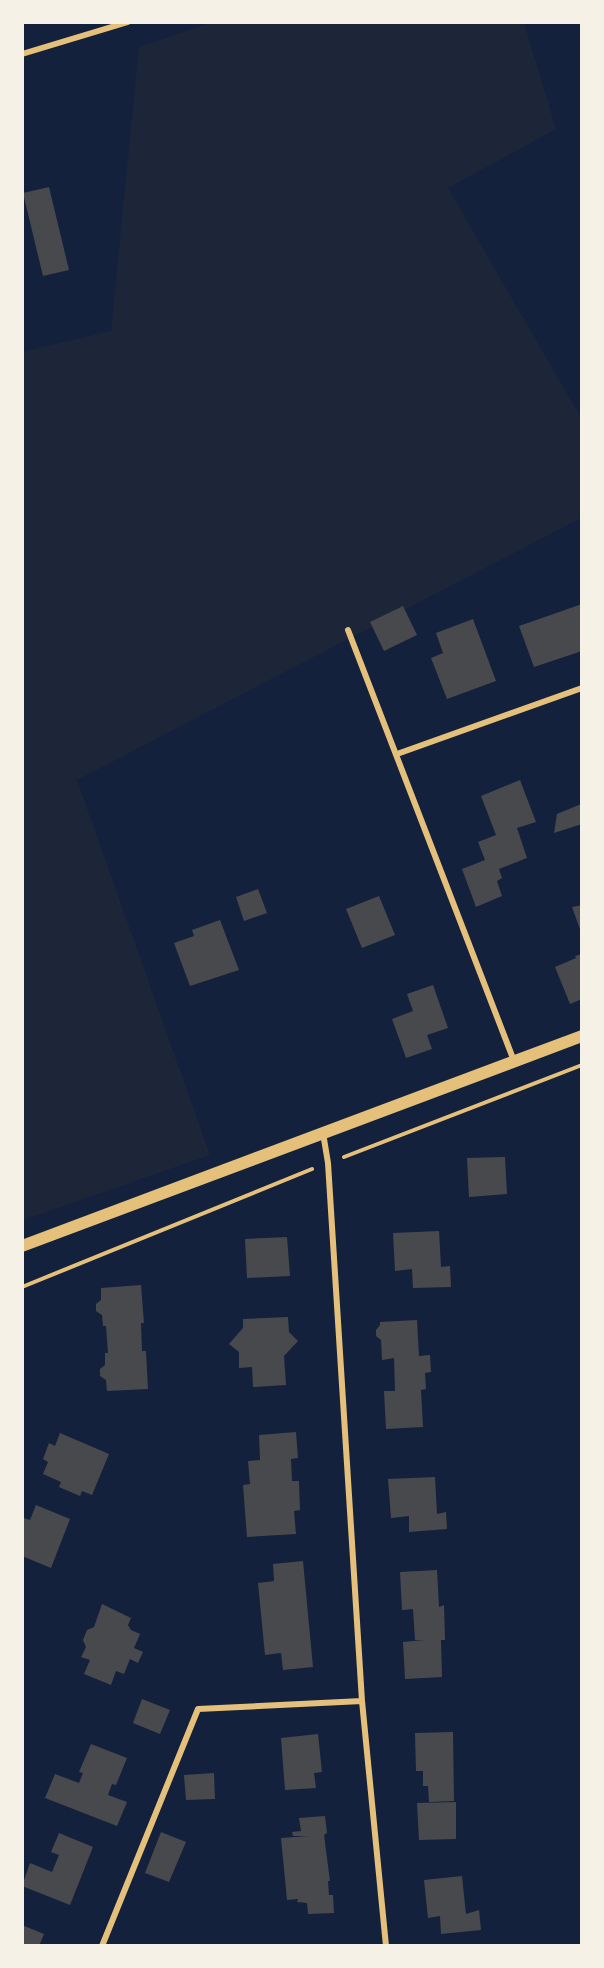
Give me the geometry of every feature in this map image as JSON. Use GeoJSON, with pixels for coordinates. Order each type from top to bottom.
{"type":"FeatureCollection","features":[{"type":"Feature","properties":{"kind":"main road"},"geometry":{"type":"LineString","coordinates":[[22,1246],[582,1036]]}},
{"type":"Feature","properties":{"kind":"street"},"geometry":{"type":"LineString","coordinates":[[22,54],[128,22]]}},
{"type":"Feature","properties":{"kind":"street"},"geometry":{"type":"LineString","coordinates":[[348,630],[514,1061]]}},
{"type":"Feature","properties":{"kind":"street"},"geometry":{"type":"LineString","coordinates":[[397,754],[582,688]]}},
{"type":"Feature","properties":{"kind":"street"},"geometry":{"type":"LineString","coordinates":[[322,1132],[328,1163],[362,1701],[386,1946]]}},
{"type":"Feature","properties":{"kind":"street"},"geometry":{"type":"LineString","coordinates":[[102,1946],[198,1709],[362,1701]]}},
{"type":"Feature","properties":{"kind":"path"},"geometry":{"type":"LineString","coordinates":[[22,1287],[259,1189],[582,1065]]}},
{"type":"Feature","properties":{"kind":"shaded area"},"geometry":{"type":"Polygon","coordinates":[[[210,23],[524,23],[556,129],[448,188],[581,418],[581,518],[77,780],[210,1155],[23,1220],[22,352],[111,331],[139,47],[210,23]]]}},
{"type":"Feature","properties":{"kind":"building"},"geometry":{"type":"Polygon","coordinates":[[[49,187],[69,270],[43,276],[23,193],[49,187]]]}},
{"type":"Feature","properties":{"kind":"building"},"geometry":{"type":"Polygon","coordinates":[[[582,604],[582,651],[534,667],[519,626],[582,604]]]}},
{"type":"Feature","properties":{"kind":"building"},"geometry":{"type":"Polygon","coordinates":[[[403,606],[417,635],[384,651],[370,622],[403,606]]]}},
{"type":"Feature","properties":{"kind":"building"},"geometry":{"type":"Polygon","coordinates":[[[473,619],[496,681],[447,699],[431,658],[443,653],[436,633],[473,619]]]}},
{"type":"Feature","properties":{"kind":"building"},"geometry":{"type":"Polygon","coordinates":[[[520,780],[536,822],[517,828],[527,858],[499,869],[502,878],[497,881],[502,896],[476,907],[462,869],[485,860],[478,842],[496,835],[481,796],[520,780]]]}},
{"type":"Feature","properties":{"kind":"building"},"geometry":{"type":"Polygon","coordinates":[[[581,804],[582,824],[554,833],[557,814],[581,804]]]}},
{"type":"Feature","properties":{"kind":"building"},"geometry":{"type":"Polygon","coordinates":[[[258,889],[267,913],[244,921],[236,897],[258,889]]]}},
{"type":"Feature","properties":{"kind":"building"},"geometry":{"type":"Polygon","coordinates":[[[379,896],[395,935],[362,948],[346,909],[379,896]]]}},
{"type":"Feature","properties":{"kind":"building"},"geometry":{"type":"Polygon","coordinates":[[[582,905],[582,932],[581,932],[572,907],[582,905]]]}},
{"type":"Feature","properties":{"kind":"building"},"geometry":{"type":"Polygon","coordinates":[[[220,920],[239,970],[190,986],[174,943],[194,936],[192,930],[220,920]]]}},
{"type":"Feature","properties":{"kind":"building"},"geometry":{"type":"Polygon","coordinates":[[[582,954],[582,999],[570,1004],[555,967],[582,954]]]}},
{"type":"Feature","properties":{"kind":"building"},"geometry":{"type":"Polygon","coordinates":[[[433,985],[448,1028],[427,1035],[432,1049],[406,1058],[392,1019],[413,1011],[407,994],[433,985]]]}},
{"type":"Feature","properties":{"kind":"building"},"geometry":{"type":"Polygon","coordinates":[[[505,1157],[507,1194],[469,1197],[467,1158],[505,1157]]]}},
{"type":"Feature","properties":{"kind":"building"},"geometry":{"type":"Polygon","coordinates":[[[439,1231],[441,1267],[450,1266],[451,1287],[413,1288],[412,1269],[395,1271],[393,1233],[439,1231]]]}},
{"type":"Feature","properties":{"kind":"building"},"geometry":{"type":"Polygon","coordinates":[[[287,1237],[290,1276],[247,1278],[245,1239],[287,1237]]]}},
{"type":"Feature","properties":{"kind":"building"},"geometry":{"type":"Polygon","coordinates":[[[141,1285],[144,1323],[141,1323],[142,1351],[146,1351],[148,1389],[107,1391],[106,1380],[100,1376],[100,1369],[105,1365],[105,1353],[108,1353],[106,1326],[103,1326],[102,1315],[96,1311],[96,1304],[101,1300],[101,1288],[141,1285]]]}},
{"type":"Feature","properties":{"kind":"building"},"geometry":{"type":"Polygon","coordinates":[[[288,1317],[289,1332],[298,1341],[284,1356],[286,1385],[253,1387],[252,1367],[239,1368],[239,1352],[229,1344],[243,1328],[243,1319],[288,1317]]]}},
{"type":"Feature","properties":{"kind":"building"},"geometry":{"type":"Polygon","coordinates":[[[417,1320],[419,1356],[430,1355],[431,1372],[425,1373],[426,1389],[421,1390],[423,1427],[386,1429],[384,1391],[395,1391],[394,1358],[382,1360],[381,1340],[376,1336],[376,1330],[380,1322],[417,1320]]]}},
{"type":"Feature","properties":{"kind":"building"},"geometry":{"type":"Polygon","coordinates":[[[296,1432],[298,1458],[291,1459],[292,1481],[299,1481],[300,1510],[294,1511],[296,1534],[247,1537],[243,1485],[250,1484],[248,1461],[260,1460],[259,1435],[296,1432]]]}},
{"type":"Feature","properties":{"kind":"building"},"geometry":{"type":"Polygon","coordinates":[[[60,1433],[109,1454],[92,1495],[82,1491],[80,1496],[59,1487],[61,1482],[43,1474],[48,1462],[43,1459],[49,1443],[55,1446],[60,1433]]]}},
{"type":"Feature","properties":{"kind":"building"},"geometry":{"type":"Polygon","coordinates":[[[435,1477],[437,1514],[446,1512],[447,1529],[409,1532],[409,1516],[391,1518],[388,1479],[435,1477]]]}},
{"type":"Feature","properties":{"kind":"building"},"geometry":{"type":"Polygon","coordinates":[[[36,1505],[70,1519],[51,1568],[22,1556],[22,1522],[24,1518],[30,1520],[36,1505]]]}},
{"type":"Feature","properties":{"kind":"building"},"geometry":{"type":"Polygon","coordinates":[[[303,1561],[313,1667],[283,1670],[281,1653],[265,1655],[258,1583],[274,1581],[273,1564],[303,1561]]]}},
{"type":"Feature","properties":{"kind":"building"},"geometry":{"type":"Polygon","coordinates":[[[437,1570],[439,1607],[444,1605],[445,1640],[441,1640],[442,1677],[405,1679],[403,1642],[424,1640],[415,1640],[413,1609],[402,1610],[400,1572],[437,1570]]]}},
{"type":"Feature","properties":{"kind":"building"},"geometry":{"type":"Polygon","coordinates":[[[102,1604],[131,1618],[128,1625],[131,1630],[140,1634],[134,1648],[143,1652],[138,1663],[130,1659],[124,1674],[116,1671],[111,1685],[84,1674],[90,1660],[81,1657],[86,1647],[83,1640],[87,1630],[94,1627],[102,1604]]]}},
{"type":"Feature","properties":{"kind":"building"},"geometry":{"type":"Polygon","coordinates":[[[142,1699],[170,1710],[160,1734],[133,1723],[142,1699]]]}},
{"type":"Feature","properties":{"kind":"building"},"geometry":{"type":"Polygon","coordinates":[[[453,1732],[454,1801],[429,1802],[428,1786],[423,1786],[423,1771],[416,1771],[415,1733],[453,1732]]]}},
{"type":"Feature","properties":{"kind":"building"},"geometry":{"type":"Polygon","coordinates":[[[318,1734],[322,1772],[314,1773],[316,1788],[285,1790],[281,1738],[318,1734]]]}},
{"type":"Feature","properties":{"kind":"building"},"geometry":{"type":"Polygon","coordinates":[[[91,1744],[127,1758],[116,1785],[112,1784],[108,1795],[127,1802],[117,1826],[45,1798],[55,1774],[79,1783],[83,1773],[79,1772],[91,1744]]]}},
{"type":"Feature","properties":{"kind":"building"},"geometry":{"type":"Polygon","coordinates":[[[214,1773],[215,1799],[186,1800],[184,1775],[214,1773]]]}},
{"type":"Feature","properties":{"kind":"building"},"geometry":{"type":"Polygon","coordinates":[[[456,1802],[456,1839],[419,1840],[417,1803],[456,1802]]]}},
{"type":"Feature","properties":{"kind":"building"},"geometry":{"type":"Polygon","coordinates":[[[325,1816],[327,1833],[324,1835],[330,1881],[328,1881],[329,1895],[333,1895],[334,1913],[308,1914],[307,1903],[297,1902],[298,1899],[287,1900],[281,1838],[309,1836],[293,1836],[292,1832],[301,1831],[299,1818],[325,1816]]]}},
{"type":"Feature","properties":{"kind":"building"},"geometry":{"type":"Polygon","coordinates":[[[161,1832],[186,1842],[169,1882],[145,1873],[161,1832]]]}},
{"type":"Feature","properties":{"kind":"building"},"geometry":{"type":"Polygon","coordinates":[[[59,1833],[93,1847],[70,1905],[22,1886],[30,1863],[52,1872],[59,1855],[51,1852],[59,1833]]]}},
{"type":"Feature","properties":{"kind":"building"},"geometry":{"type":"Polygon","coordinates":[[[462,1876],[466,1914],[479,1910],[481,1930],[441,1934],[440,1916],[428,1918],[424,1880],[462,1876]]]}},
{"type":"Feature","properties":{"kind":"building"},"geometry":{"type":"Polygon","coordinates":[[[22,1925],[44,1934],[39,1946],[22,1946],[22,1925]]]}}]}
